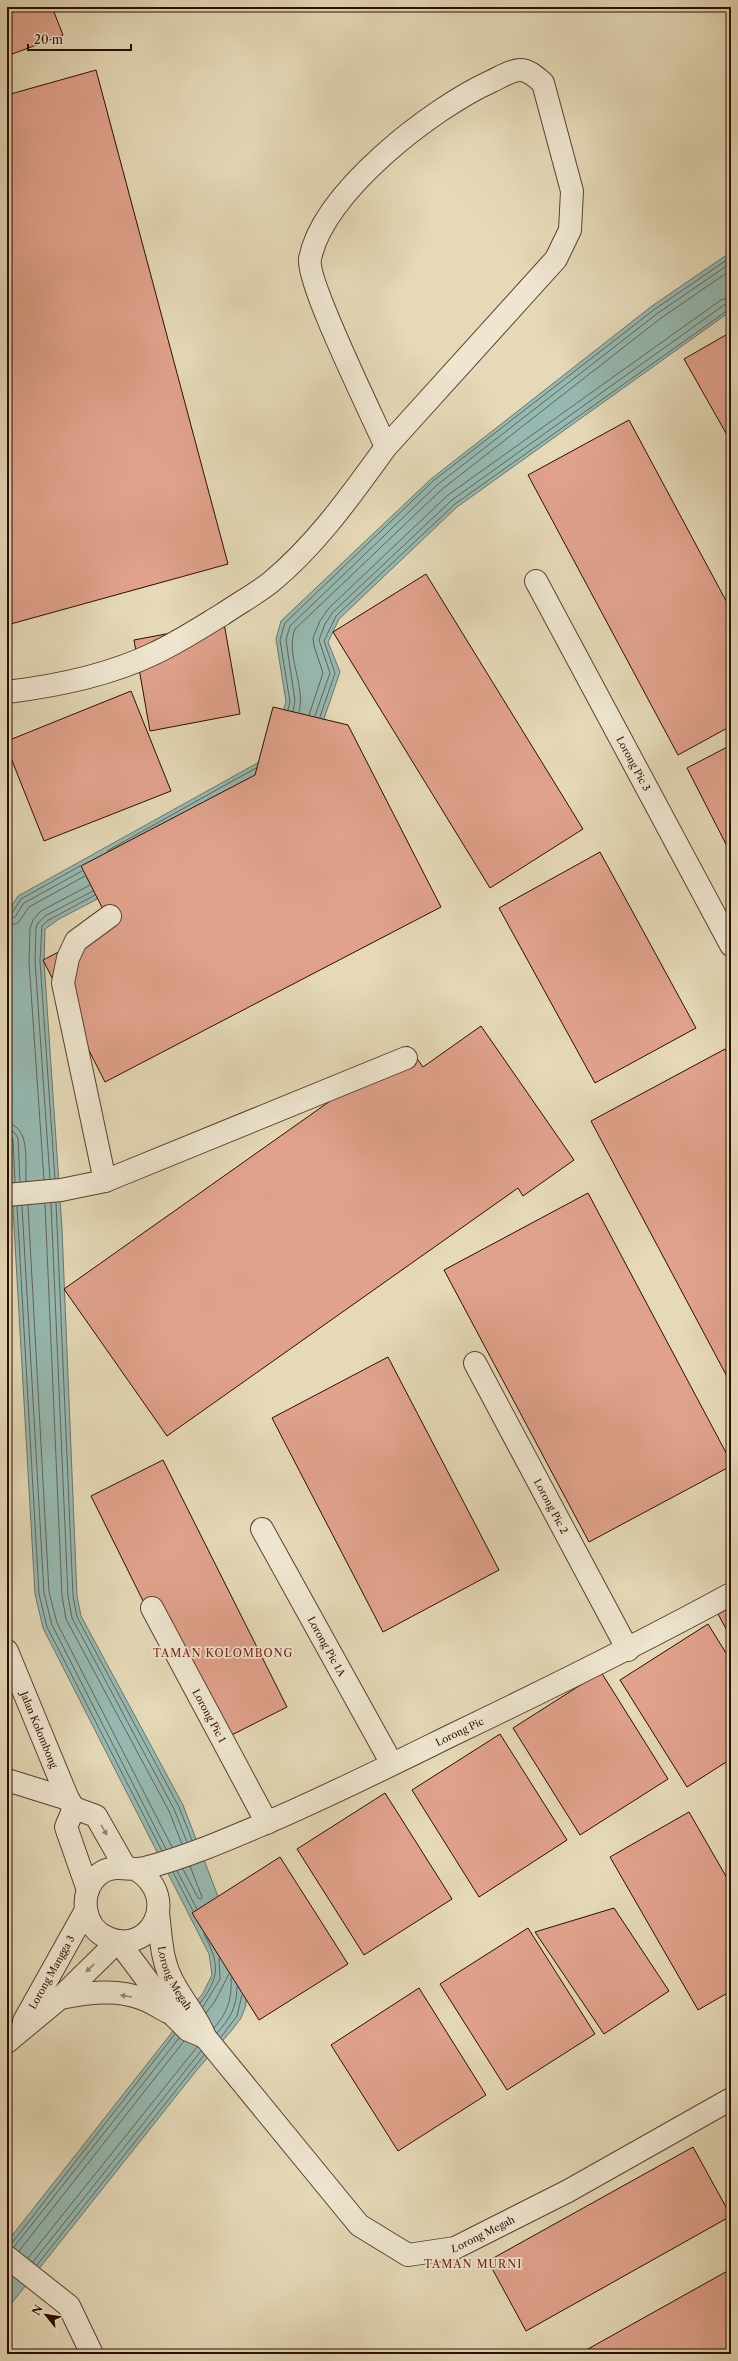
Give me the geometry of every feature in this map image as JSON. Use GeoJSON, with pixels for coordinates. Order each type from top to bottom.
{"type":"FeatureCollection","features":[{"type":"Feature","properties":{"kind":"street"},"geometry":{"type":"LineString","coordinates":[[7,692],[82,680],[132,663],[176,642],[249,597],[287,567],[325,528],[358,488],[386,447],[556,259],[570,230],[572,191],[543,83],[531,73],[519,70],[484,85],[413,130],[384,154],[356,183],[332,211],[316,240],[309,261],[317,294],[386,447]]}},
{"type":"Feature","properties":{"kind":"street","name":"Lorong Pic 3"},"geometry":{"type":"LineString","coordinates":[[536,581],[731,945]]}},
{"type":"Feature","properties":{"kind":"street"},"geometry":{"type":"LineString","coordinates":[[105,1181],[63,983],[68,958],[76,941],[110,916]]}},
{"type":"Feature","properties":{"kind":"street"},"geometry":{"type":"LineString","coordinates":[[9,1194],[60,1190],[105,1181],[406,1058]]}},
{"type":"Feature","properties":{"kind":"street","name":"Lorong Pic 2"},"geometry":{"type":"LineString","coordinates":[[476,1362],[628,1650]]}},
{"type":"Feature","properties":{"kind":"street","name":"Lorong Pic 1A"},"geometry":{"type":"LineString","coordinates":[[262,1529],[392,1764]]}},
{"type":"Feature","properties":{"kind":"street","name":"Lorong Pic"},"geometry":{"type":"LineString","coordinates":[[131,1868],[183,1858],[218,1842],[267,1823],[628,1650],[731,1594]]}},
{"type":"Feature","properties":{"kind":"street","name":"Lorong Pic 1"},"geometry":{"type":"LineString","coordinates":[[152,1608],[267,1823]]}},
{"type":"Feature","properties":{"kind":"street","name":"Jalan Kolombong"},"geometry":{"type":"LineString","coordinates":[[7,1651],[71,1803]]}},
{"type":"Feature","properties":{"kind":"street"},"geometry":{"type":"LineString","coordinates":[[7,1780],[71,1803],[96,1816],[131,1868],[148,1877],[155,1887],[158,1906]]}},
{"type":"Feature","properties":{"kind":"street"},"geometry":{"type":"LineString","coordinates":[[71,1803],[66,1827],[87,1900],[89,1922],[96,1931],[106,1938],[118,1941],[128,1941],[143,1935],[154,1923],[158,1906],[183,1858]]}},
{"type":"Feature","properties":{"kind":"street"},"geometry":{"type":"LineString","coordinates":[[87,1900],[98,1876],[108,1870],[131,1868]]}},
{"type":"Feature","properties":{"kind":"street","name":"Lorong Mangga 3"},"geometry":{"type":"LineString","coordinates":[[12,2038],[87,1900]]}},
{"type":"Feature","properties":{"kind":"street","name":"Lorong Megah"},"geometry":{"type":"LineString","coordinates":[[158,1906],[163,1959],[188,2030],[206,2037],[359,2225],[408,2255],[455,2248],[568,2191],[731,2099]]}},
{"type":"Feature","properties":{"kind":"street","name":"Lorong Mangga 3"},"geometry":{"type":"LineString","coordinates":[[12,2038],[60,1998],[118,1941]]}},
{"type":"Feature","properties":{"kind":"street","name":"Lorong Megah"},"geometry":{"type":"LineString","coordinates":[[118,1941],[181,2009]]}},
{"type":"Feature","properties":{"kind":"street","name":"Lorong Mangga 3"},"geometry":{"type":"LineString","coordinates":[[60,1998],[86,1993],[112,1993],[142,1998],[181,2009]]}},
{"type":"Feature","properties":{"kind":"street"},"geometry":{"type":"LineString","coordinates":[[7,2257],[69,2306],[92,2354]]}},
{"type":"Feature","properties":{"kind":"water"},"geometry":{"type":"Polygon","coordinates":[[[731,252],[731,311],[457,507],[339,619],[328,642],[340,672],[298,794],[59,919],[45,929],[44,961],[62,1229],[77,1596],[81,1616],[183,1805],[240,1954],[246,1989],[246,2005],[241,2018],[232,2030],[196,2071],[7,2309],[7,2242],[203,1993],[212,1975],[209,1954],[43,1628],[35,1594],[7,1103],[7,913],[18,896],[270,756],[286,702],[276,639],[281,621],[431,479],[652,306],[731,252]]]}},
{"type":"Feature","properties":{"kind":"building"},"geometry":{"type":"Polygon","coordinates":[[[7,7],[52,7],[63,35],[7,56],[7,7]]]}},
{"type":"Feature","properties":{"kind":"building"},"geometry":{"type":"Polygon","coordinates":[[[96,70],[228,564],[7,625],[7,95],[96,70]]]}},
{"type":"Feature","properties":{"kind":"building"},"geometry":{"type":"Polygon","coordinates":[[[731,332],[731,442],[684,359],[731,332]]]}},
{"type":"Feature","properties":{"kind":"building"},"geometry":{"type":"Polygon","coordinates":[[[629,420],[731,610],[731,726],[678,755],[528,475],[629,420]]]}},
{"type":"Feature","properties":{"kind":"building"},"geometry":{"type":"Polygon","coordinates":[[[426,574],[583,829],[490,888],[333,632],[426,574]]]}},
{"type":"Feature","properties":{"kind":"building"},"geometry":{"type":"Polygon","coordinates":[[[224,623],[240,714],[150,731],[134,640],[224,623]]]}},
{"type":"Feature","properties":{"kind":"building"},"geometry":{"type":"Polygon","coordinates":[[[131,691],[171,791],[44,841],[7,748],[7,741],[131,691]]]}},
{"type":"Feature","properties":{"kind":"building"},"geometry":{"type":"Polygon","coordinates":[[[273,707],[348,725],[441,907],[105,1082],[43,960],[111,925],[81,866],[255,775],[273,707]]]}},
{"type":"Feature","properties":{"kind":"building"},"geometry":{"type":"Polygon","coordinates":[[[731,745],[731,854],[687,768],[731,745]]]}},
{"type":"Feature","properties":{"kind":"building"},"geometry":{"type":"Polygon","coordinates":[[[600,852],[696,1028],[595,1083],[499,908],[600,852]]]}},
{"type":"Feature","properties":{"kind":"building"},"geometry":{"type":"Polygon","coordinates":[[[481,1026],[574,1160],[523,1196],[518,1188],[167,1436],[64,1289],[408,1046],[423,1067],[481,1026]]]}},
{"type":"Feature","properties":{"kind":"building"},"geometry":{"type":"Polygon","coordinates":[[[725,1049],[731,1060],[731,1384],[591,1121],[725,1049]]]}},
{"type":"Feature","properties":{"kind":"building"},"geometry":{"type":"Polygon","coordinates":[[[588,1193],[731,1462],[731,1466],[589,1542],[444,1270],[588,1193]]]}},
{"type":"Feature","properties":{"kind":"building"},"geometry":{"type":"Polygon","coordinates":[[[388,1357],[499,1570],[383,1632],[272,1418],[388,1357]]]}},
{"type":"Feature","properties":{"kind":"building"},"geometry":{"type":"Polygon","coordinates":[[[163,1460],[287,1707],[214,1744],[91,1496],[163,1460]]]}},
{"type":"Feature","properties":{"kind":"building"},"geometry":{"type":"Polygon","coordinates":[[[731,1607],[731,1638],[718,1614],[731,1607]]]}},
{"type":"Feature","properties":{"kind":"building"},"geometry":{"type":"Polygon","coordinates":[[[708,1624],[731,1661],[731,1759],[687,1787],[620,1680],[708,1624]]]}},
{"type":"Feature","properties":{"kind":"building"},"geometry":{"type":"Polygon","coordinates":[[[601,1672],[668,1779],[580,1835],[513,1728],[601,1672]]]}},
{"type":"Feature","properties":{"kind":"building"},"geometry":{"type":"Polygon","coordinates":[[[500,1734],[567,1840],[479,1897],[412,1790],[500,1734]]]}},
{"type":"Feature","properties":{"kind":"building"},"geometry":{"type":"Polygon","coordinates":[[[385,1793],[452,1899],[364,1955],[297,1849],[385,1793]]]}},
{"type":"Feature","properties":{"kind":"building"},"geometry":{"type":"Polygon","coordinates":[[[689,1812],[731,1885],[731,1991],[698,2010],[610,1857],[689,1812]]]}},
{"type":"Feature","properties":{"kind":"building"},"geometry":{"type":"Polygon","coordinates":[[[731,1846],[731,1858],[726,1849],[731,1846]]]}},
{"type":"Feature","properties":{"kind":"building"},"geometry":{"type":"Polygon","coordinates":[[[280,1857],[348,1964],[259,2020],[192,1913],[280,1857]]]}},
{"type":"Feature","properties":{"kind":"building"},"geometry":{"type":"Polygon","coordinates":[[[614,1908],[669,1991],[604,2034],[535,1932],[614,1908]]]}},
{"type":"Feature","properties":{"kind":"building"},"geometry":{"type":"Polygon","coordinates":[[[528,1928],[595,2034],[507,2090],[440,1984],[528,1928]]]}},
{"type":"Feature","properties":{"kind":"building"},"geometry":{"type":"Polygon","coordinates":[[[419,1988],[486,2095],[398,2151],[331,2045],[419,1988]]]}},
{"type":"Feature","properties":{"kind":"building"},"geometry":{"type":"Polygon","coordinates":[[[693,2147],[731,2216],[526,2331],[488,2261],[693,2147]]]}},
{"type":"Feature","properties":{"kind":"building"},"geometry":{"type":"Polygon","coordinates":[[[731,2269],[731,2354],[579,2354],[731,2269]]]}},
{"type":"Feature","properties":{"kind":"district","name":"TAMAN KOLOMBONG"},"geometry":{"type":"Point","coordinates":[223,1653]}},
{"type":"Feature","properties":{"kind":"district","name":"TAMAN MURNI"},"geometry":{"type":"Point","coordinates":[473,2264]}}]}
